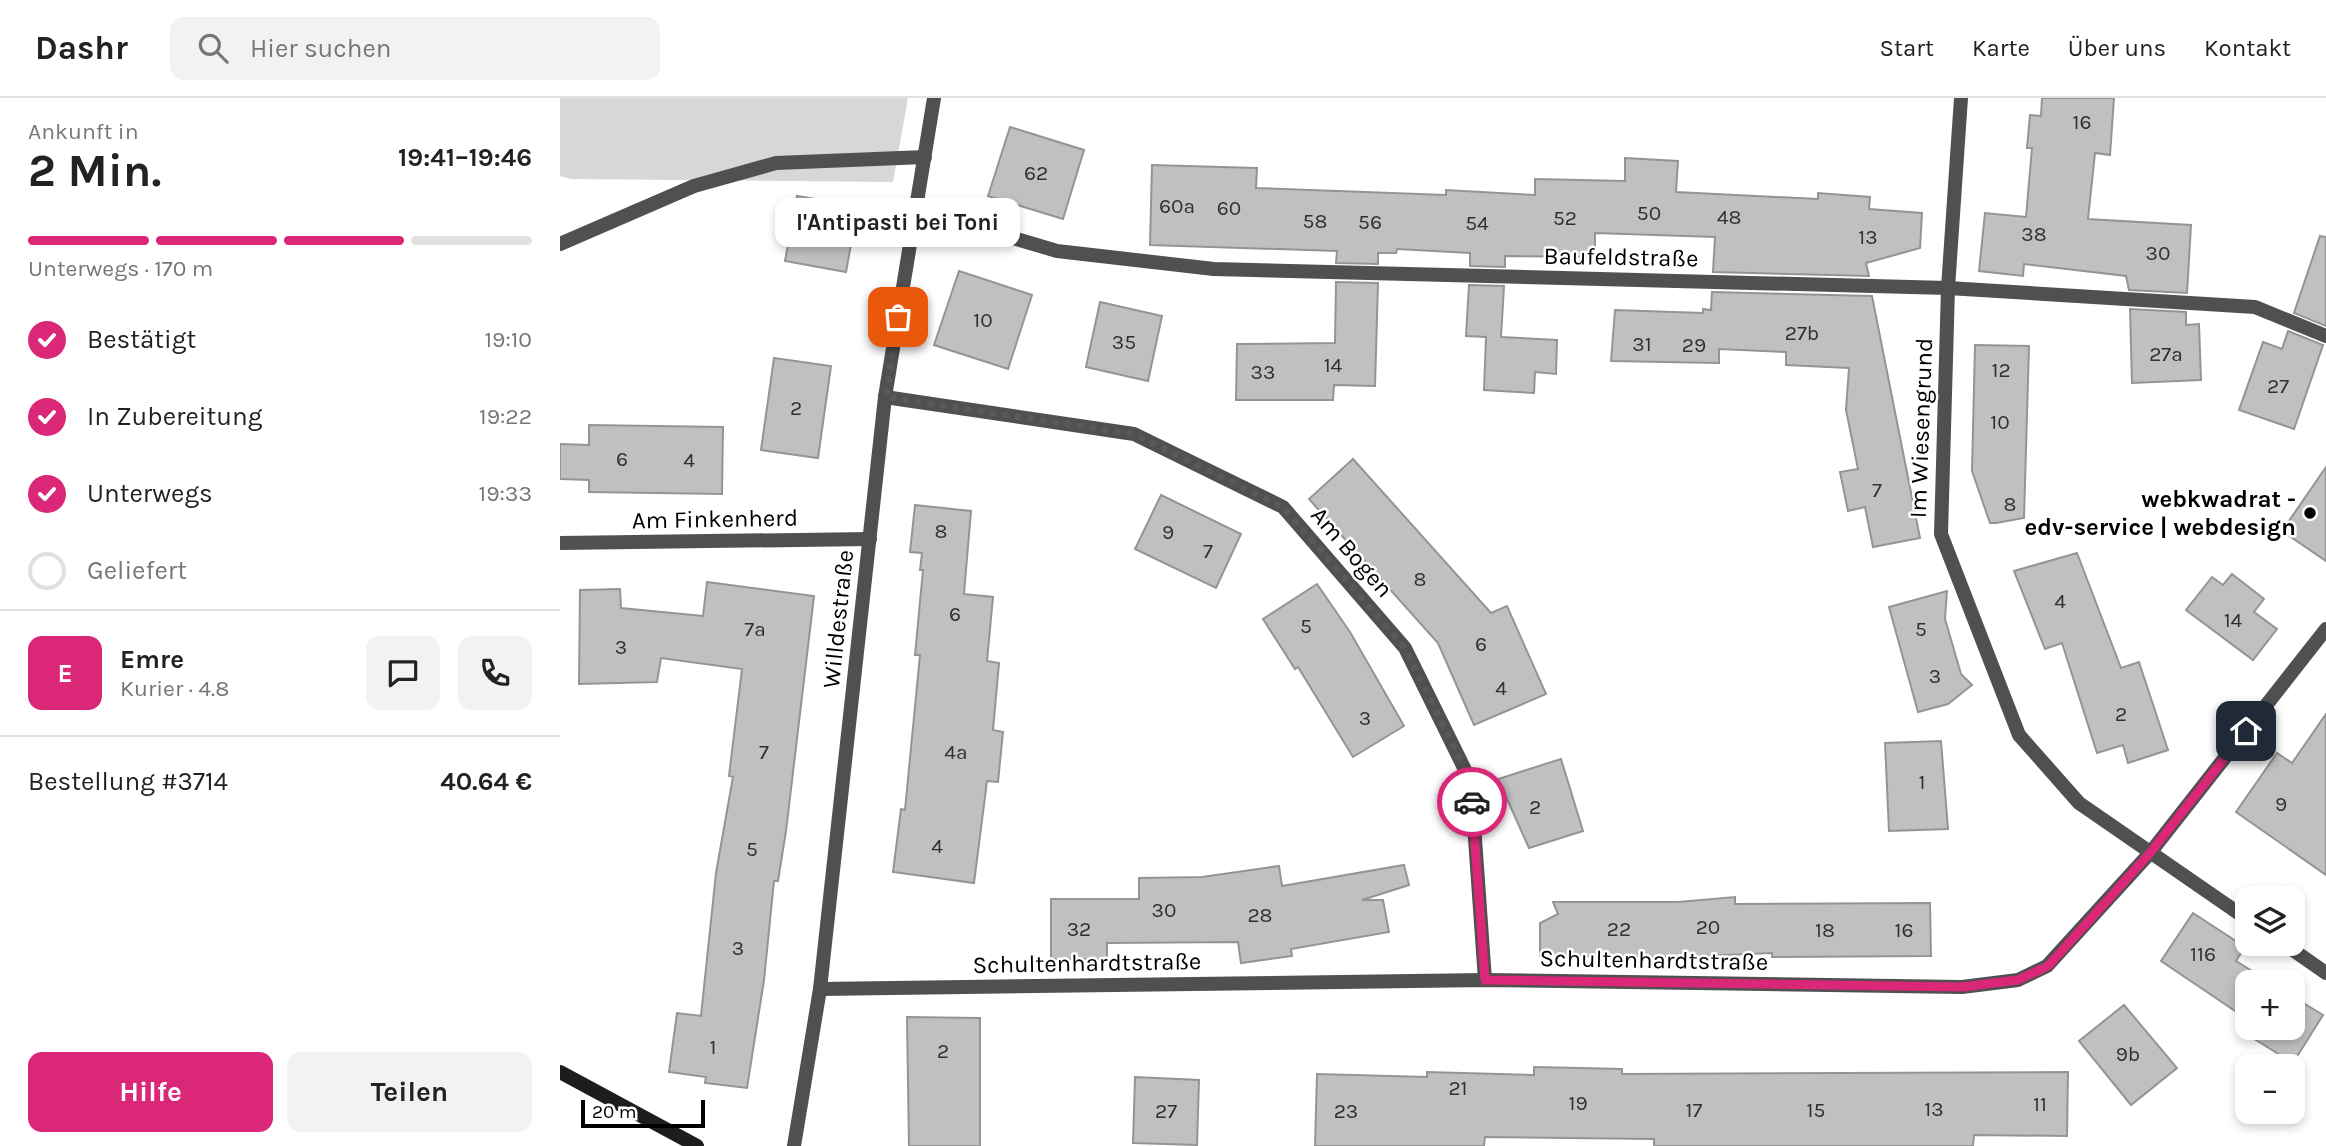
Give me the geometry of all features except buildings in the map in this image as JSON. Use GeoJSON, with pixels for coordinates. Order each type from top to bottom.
{"type":"FeatureCollection","features":[{"type":"Feature","properties":{"kind":"main road"},"geometry":{"type":"LineString","coordinates":[[560,1072],[697,1146]]}},
{"type":"Feature","properties":{"kind":"street","name":"Willdestraße"},"geometry":{"type":"LineString","coordinates":[[794,1146],[820,989],[886,397],[934,98]]}},
{"type":"Feature","properties":{"kind":"street","name":"Im Wiesengrund"},"geometry":{"type":"LineString","coordinates":[[1961,98],[1948,288],[1941,534],[2019,735],[2078,803],[2235,911]]}},
{"type":"Feature","properties":{"kind":"street"},"geometry":{"type":"LineString","coordinates":[[560,244],[694,186],[776,163],[925,158]]}},
{"type":"Feature","properties":{"kind":"street","name":"Baufeldstraße"},"geometry":{"type":"LineString","coordinates":[[915,209],[1056,251],[1214,269],[1948,288],[2255,307],[2326,336]]}},
{"type":"Feature","properties":{"kind":"street","name":"Am Bogen"},"geometry":{"type":"LineString","coordinates":[[886,397],[1134,434],[1283,507],[1405,648],[1471,782],[1485,980]]}},
{"type":"Feature","properties":{"kind":"street","name":"Am Finkenherd"},"geometry":{"type":"LineString","coordinates":[[560,543],[870,539]]}},
{"type":"Feature","properties":{"kind":"street","name":"Schultenhardtstraße"},"geometry":{"type":"LineString","coordinates":[[820,989],[1485,980],[1962,987],[2018,980],[2048,966],[2150,853],[2326,629]]}},
{"type":"Feature","properties":{"kind":"street"},"geometry":{"type":"LineString","coordinates":[[2302,956],[2326,973]]}},
{"type":"Feature","properties":{"kind":"shaded area"},"geometry":{"type":"Polygon","coordinates":[[[560,98],[908,98],[893,182],[571,179],[560,176],[560,98]]]}},
{"type":"Feature","properties":{"kind":"way so far"},"geometry":{"type":"LineString","coordinates":[[898,317],[886,397],[1134,434],[1283,507],[1405,648],[1471,782],[1472,802]]}},
{"type":"Feature","properties":{"kind":"place","name":"l'Antipasti bei Toni"},"geometry":{"type":"Point","coordinates":[898,317]}},
{"type":"Feature","properties":{"kind":"place","name":"webkwadrat - edv-service | webdesign"},"geometry":{"type":"Point","coordinates":[2310,513]}},
{"type":"Feature","properties":{"kind":"route"},"geometry":{"type":"LineString","coordinates":[[1472,802],[1485,980],[1962,987],[2018,980],[2048,966],[2150,853],[2246,731]]}}]}
